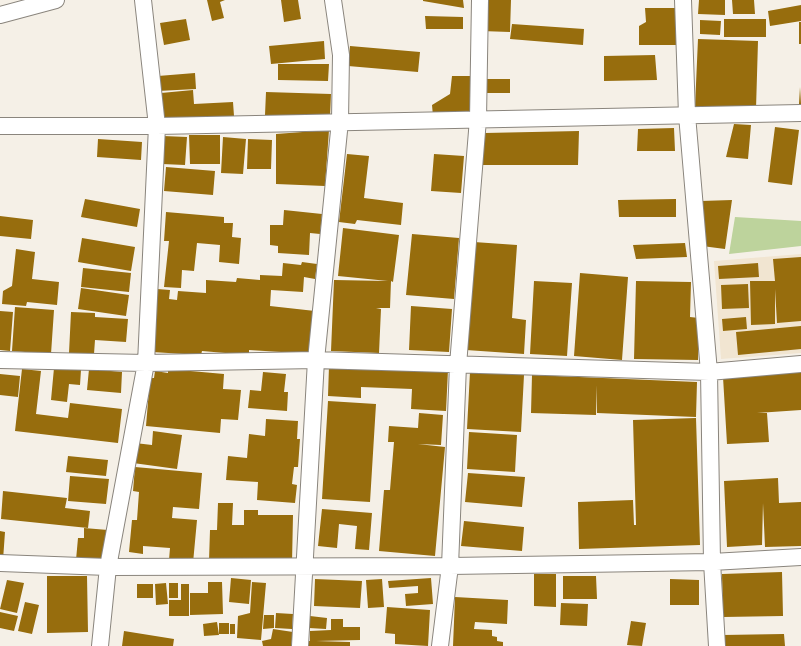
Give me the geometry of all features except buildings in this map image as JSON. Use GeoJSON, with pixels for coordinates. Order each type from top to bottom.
{"type":"FeatureCollection","features":[{"type":"Feature","properties":{"kind":"street"},"geometry":{"type":"LineString","coordinates":[[0,15],[56,0]]}},
{"type":"Feature","properties":{"kind":"street"},"geometry":{"type":"LineString","coordinates":[[100,646],[108,567],[146,363],[157,126],[143,0]]}},
{"type":"Feature","properties":{"kind":"street"},"geometry":{"type":"LineString","coordinates":[[300,646],[316,360],[340,121],[341,54],[333,0]]}},
{"type":"Feature","properties":{"kind":"street"},"geometry":{"type":"LineString","coordinates":[[440,646],[450,566],[458,365],[478,119],[480,0]]}},
{"type":"Feature","properties":{"kind":"street"},"geometry":{"type":"LineString","coordinates":[[683,0],[687,115],[709,372],[712,562],[717,646]]}},
{"type":"Feature","properties":{"kind":"street"},"geometry":{"type":"LineString","coordinates":[[0,126],[157,126],[801,112]]}},
{"type":"Feature","properties":{"kind":"street"},"geometry":{"type":"LineString","coordinates":[[0,360],[146,363],[316,360],[709,372],[801,364]]}},
{"type":"Feature","properties":{"kind":"street"},"geometry":{"type":"LineString","coordinates":[[0,563],[108,567],[450,566],[712,562],[801,557]]}},
{"type":"Feature","properties":{"kind":"shaded area"},"geometry":{"type":"Polygon","coordinates":[[[801,254],[801,353],[721,359],[714,261],[801,254]]]}},
{"type":"Feature","properties":{"kind":"green space"},"geometry":{"type":"Polygon","coordinates":[[[735,217],[801,221],[801,246],[729,254],[735,217]]]}}]}
